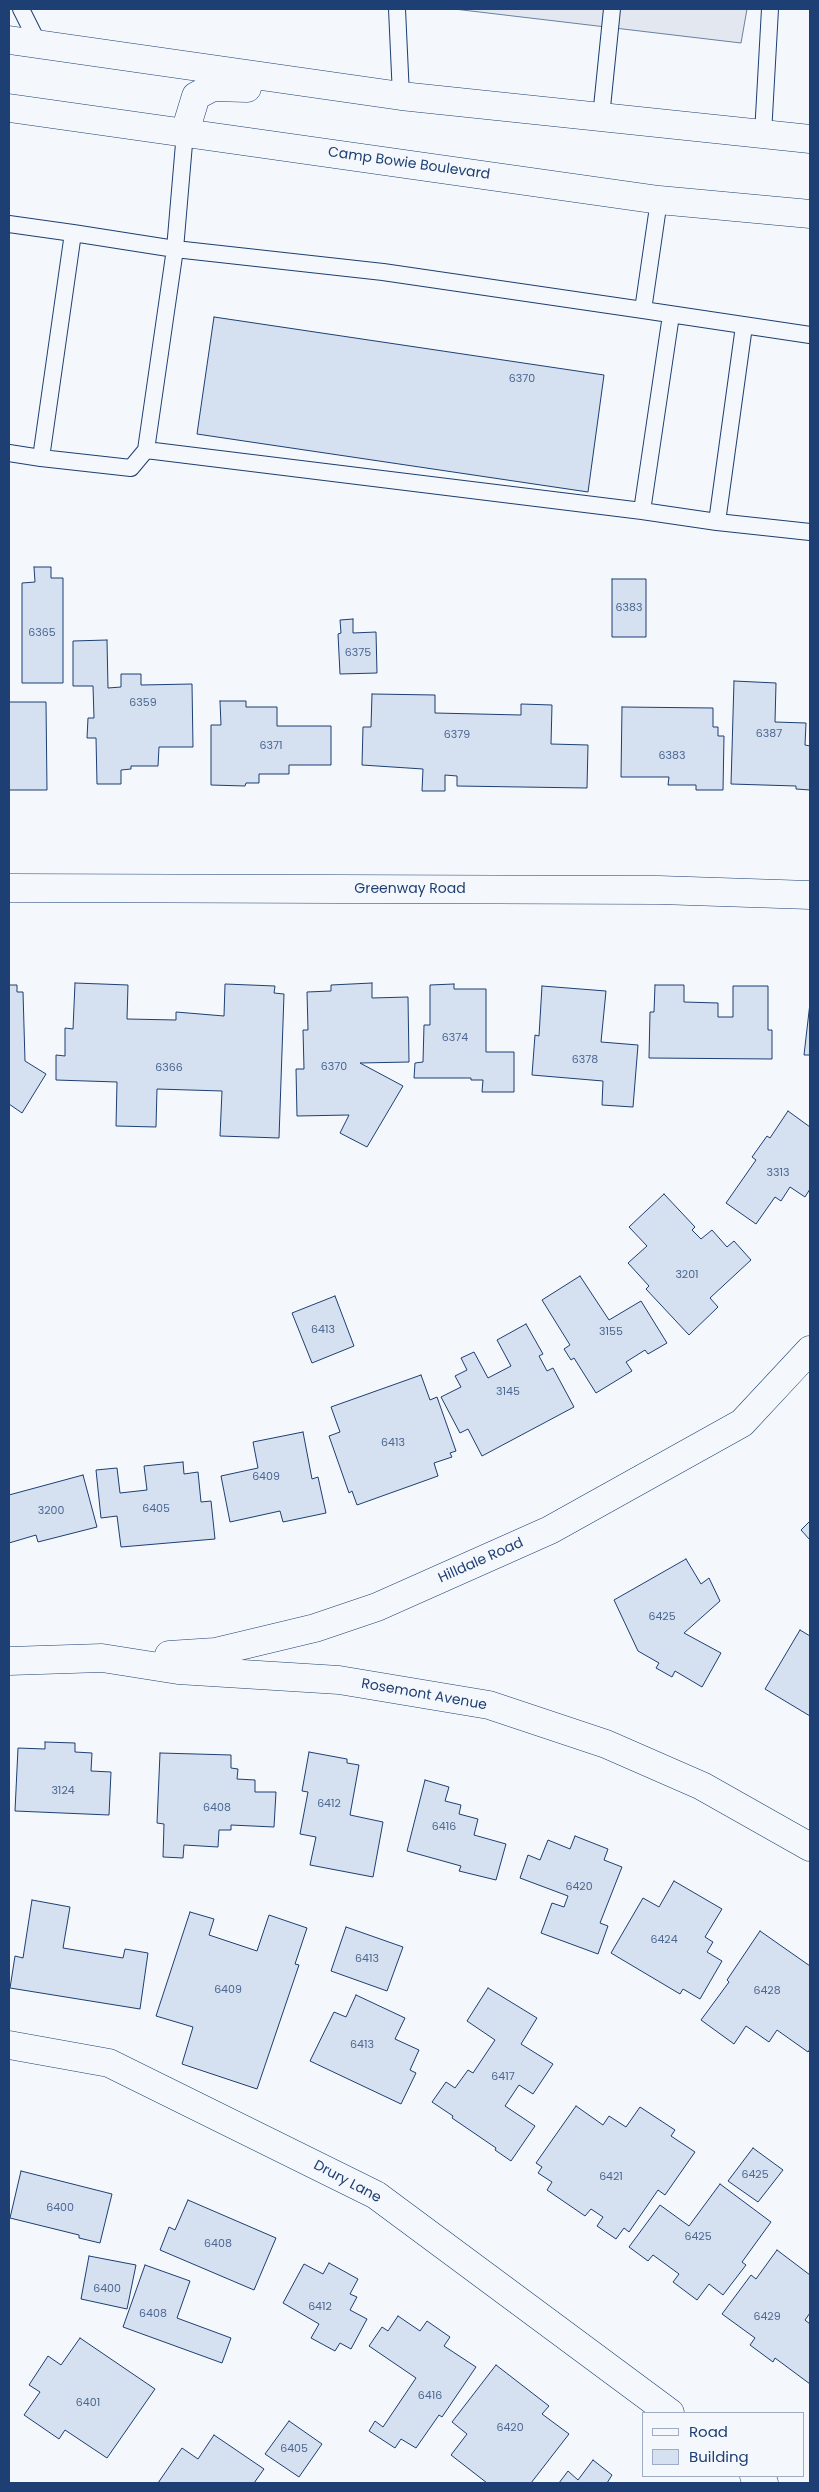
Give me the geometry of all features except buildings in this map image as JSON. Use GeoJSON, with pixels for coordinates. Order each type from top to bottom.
{"type":"FeatureCollection","features":[{"type":"Feature","properties":{"kind":"street"},"geometry":{"type":"LineString","coordinates":[[9,40],[401,96],[810,138]]}},
{"type":"Feature","properties":{"kind":"street"},"geometry":{"type":"LineString","coordinates":[[185,132],[196,96],[213,87],[401,96]]}},
{"type":"Feature","properties":{"kind":"street","name":"Camp Bowie Boulevard"},"geometry":{"type":"LineString","coordinates":[[9,108],[659,200],[810,214]]}},
{"type":"Feature","properties":{"kind":"street","name":"Greenway Road"},"geometry":{"type":"LineString","coordinates":[[9,888],[659,890],[810,895]]}},
{"type":"Feature","properties":{"kind":"street","name":"Hilldale Road"},"geometry":{"type":"LineString","coordinates":[[102,1658],[214,1652],[315,1628],[376,1607],[550,1530],[742,1424],[810,1350]]}},
{"type":"Feature","properties":{"kind":"street","name":"Rosemont Avenue"},"geometry":{"type":"LineString","coordinates":[[9,1661],[102,1658],[178,1670],[339,1680],[489,1705],[606,1744],[693,1782],[810,1847]]}},
{"type":"Feature","properties":{"kind":"street","name":"Drury Lane"},"geometry":{"type":"LineString","coordinates":[[9,2045],[109,2063],[376,2194],[669,2412]]}},
{"type":"Feature","properties":{"kind":"lane"},"geometry":{"type":"LineString","coordinates":[[21,9],[39,45]]}},
{"type":"Feature","properties":{"kind":"lane"},"geometry":{"type":"LineString","coordinates":[[397,9],[401,96]]}},
{"type":"Feature","properties":{"kind":"lane"},"geometry":{"type":"LineString","coordinates":[[601,117],[612,9]]}},
{"type":"Feature","properties":{"kind":"lane"},"geometry":{"type":"LineString","coordinates":[[763,134],[770,9]]}},
{"type":"Feature","properties":{"kind":"lane"},"geometry":{"type":"LineString","coordinates":[[9,453],[131,468],[146,450],[175,249],[185,132]]}},
{"type":"Feature","properties":{"kind":"lane"},"geometry":{"type":"LineString","coordinates":[[643,310],[659,200]]}},
{"type":"Feature","properties":{"kind":"lane"},"geometry":{"type":"LineString","coordinates":[[9,224],[175,249],[383,272],[810,335]]}},
{"type":"Feature","properties":{"kind":"lane"},"geometry":{"type":"LineString","coordinates":[[41,458],[73,234]]}},
{"type":"Feature","properties":{"kind":"lane"},"geometry":{"type":"LineString","coordinates":[[642,511],[671,315]]}},
{"type":"Feature","properties":{"kind":"lane"},"geometry":{"type":"LineString","coordinates":[[717,522],[744,326]]}},
{"type":"Feature","properties":{"kind":"lane"},"geometry":{"type":"LineString","coordinates":[[146,450],[810,532]]}},
{"type":"Feature","properties":{"kind":"shaded area"},"geometry":{"type":"Polygon","coordinates":[[[454,9],[747,9],[741,43],[454,9]]]}}]}
